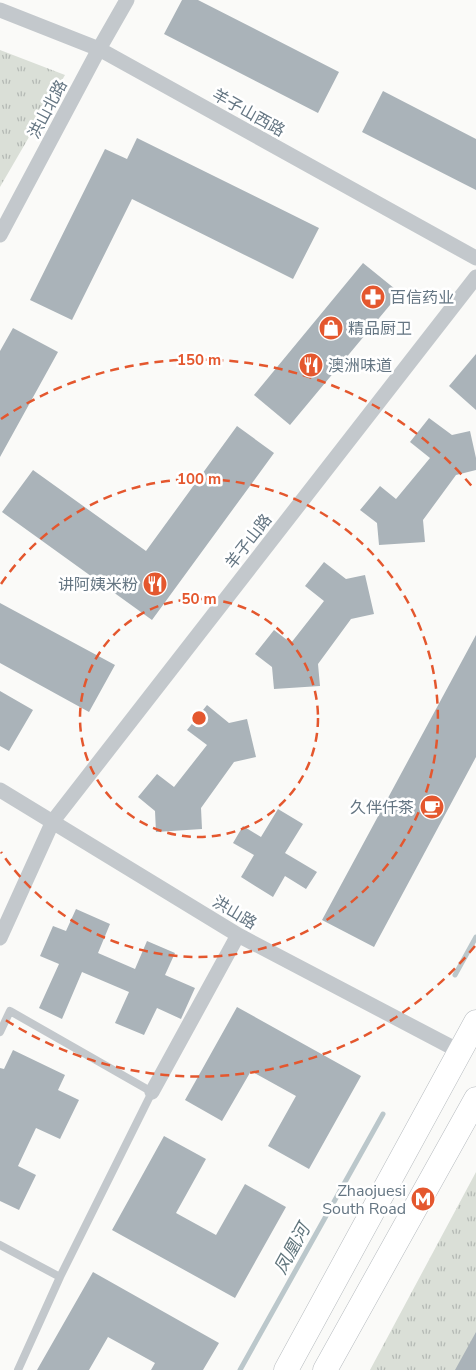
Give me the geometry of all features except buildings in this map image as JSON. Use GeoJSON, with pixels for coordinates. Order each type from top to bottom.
{"type":"FeatureCollection","features":[{"type":"Feature","properties":{"kind":"main road"},"geometry":{"type":"LineString","coordinates":[[286,1370],[476,1022]]}},
{"type":"Feature","properties":{"kind":"main road"},"geometry":{"type":"LineString","coordinates":[[325,1370],[476,1099]]}},
{"type":"Feature","properties":{"kind":"street","name":"洪山北路"},"geometry":{"type":"LineString","coordinates":[[0,235],[127,0]]}},
{"type":"Feature","properties":{"kind":"street","name":"羊子山西路"},"geometry":{"type":"LineString","coordinates":[[0,10],[99,49],[476,258]]}},
{"type":"Feature","properties":{"kind":"street","name":"羊子山路"},"geometry":{"type":"LineString","coordinates":[[0,938],[53,821],[476,276]]}},
{"type":"Feature","properties":{"kind":"street","name":"洪山路"},"geometry":{"type":"LineString","coordinates":[[0,790],[238,935],[459,1051]]}},
{"type":"Feature","properties":{"kind":"street"},"geometry":{"type":"LineString","coordinates":[[152,1092],[238,935]]}},
{"type":"Feature","properties":{"kind":"lane"},"geometry":{"type":"LineString","coordinates":[[0,1032],[10,1011],[152,1092],[60,1277],[18,1370]]}},
{"type":"Feature","properties":{"kind":"lane"},"geometry":{"type":"LineString","coordinates":[[0,1245],[60,1277]]}},
{"type":"Feature","properties":{"kind":"green space"},"geometry":{"type":"Polygon","coordinates":[[[0,50],[65,75],[0,187],[0,50]]]}},
{"type":"Feature","properties":{"kind":"green space"},"geometry":{"type":"Polygon","coordinates":[[[476,1172],[476,1370],[370,1370],[476,1172]]]}},
{"type":"Feature","properties":{"kind":"waterway","name":"凤凰河"},"geometry":{"type":"LineString","coordinates":[[455,975],[476,937]]}},
{"type":"Feature","properties":{"kind":"waterway","name":"凤凰河"},"geometry":{"type":"LineString","coordinates":[[240,1370],[383,1114]]}},
{"type":"Feature","properties":{"kind":"place","name":"百信药业"},"geometry":{"type":"Point","coordinates":[373,297]}},
{"type":"Feature","properties":{"kind":"place","name":"精品厨卫"},"geometry":{"type":"Point","coordinates":[331,328]}},
{"type":"Feature","properties":{"kind":"place","name":"澳洲味道"},"geometry":{"type":"Point","coordinates":[311,365]}},
{"type":"Feature","properties":{"kind":"place","name":"讲阿姨米粉"},"geometry":{"type":"Point","coordinates":[155,584]}},
{"type":"Feature","properties":{"kind":"place","name":"久伴仟茶"},"geometry":{"type":"Point","coordinates":[432,807]}},
{"type":"Feature","properties":{"kind":"place","name":"Zhaojuesi South Road"},"geometry":{"type":"Point","coordinates":[423,1199]}}]}
